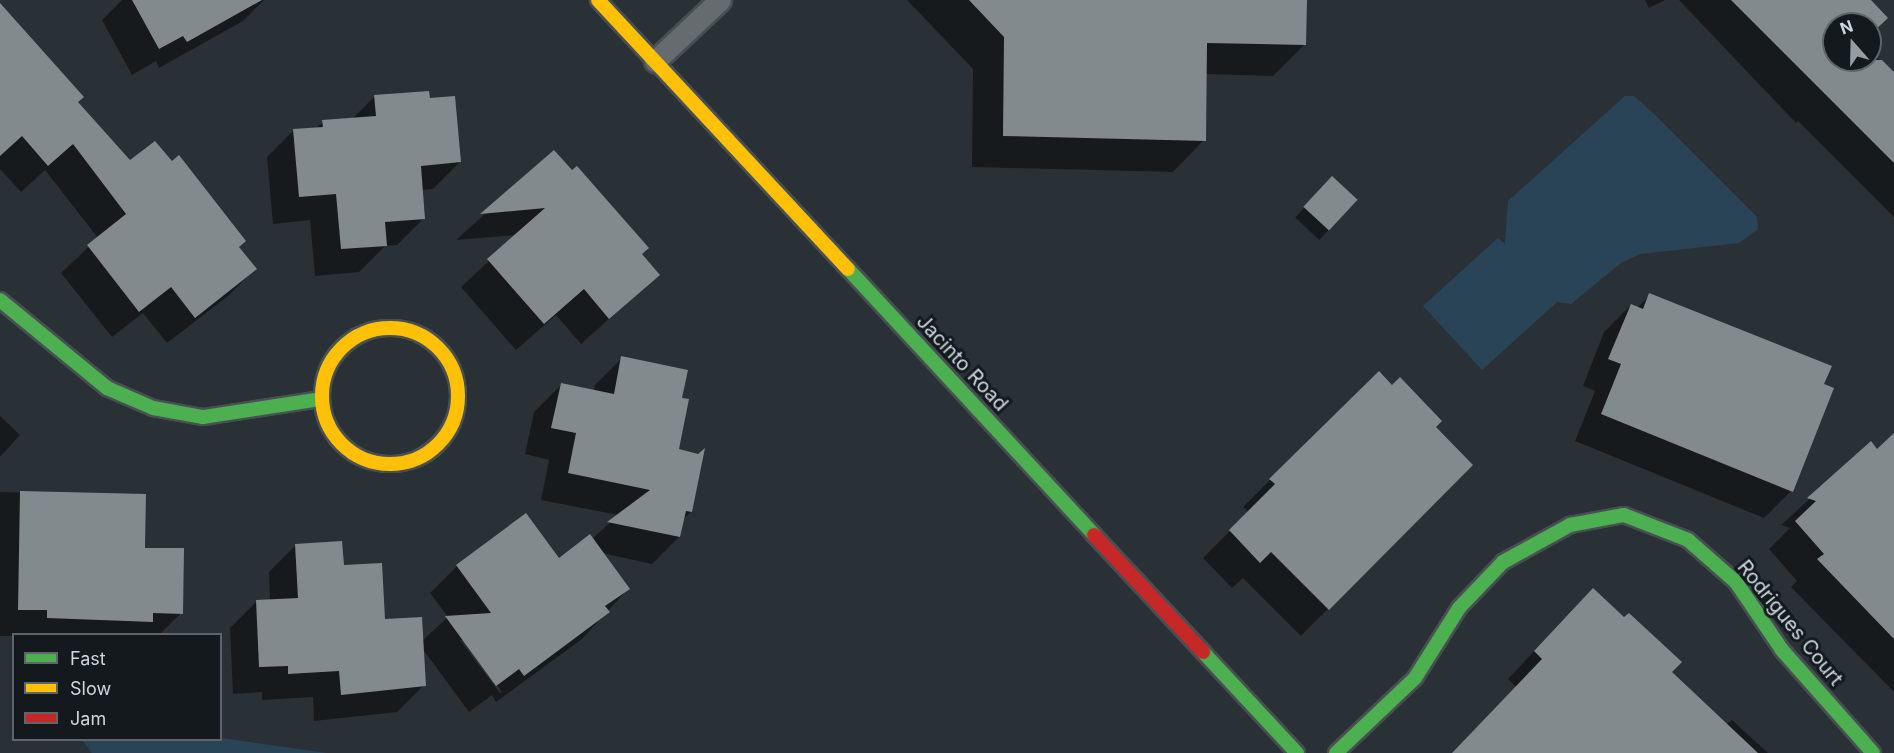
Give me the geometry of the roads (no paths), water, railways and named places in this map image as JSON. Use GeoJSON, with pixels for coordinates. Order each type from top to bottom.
{"type":"FeatureCollection","features":[{"type":"Feature","properties":{"kind":"street","name":"Jacinto Road"},"geometry":{"type":"LineString","coordinates":[[598,0],[1297,753]]}},
{"type":"Feature","properties":{"kind":"street"},"geometry":{"type":"LineString","coordinates":[[0,300],[107,387],[153,408],[203,417],[320,399]]}},
{"type":"Feature","properties":{"kind":"street"},"geometry":{"type":"LineString","coordinates":[[399,328],[422,335],[441,350],[454,370],[459,392],[456,414],[448,434],[433,449],[414,460],[393,465],[351,453],[336,438],[320,399],[325,375],[345,346],[376,329],[399,328]]}},
{"type":"Feature","properties":{"kind":"street","name":"Rodrigues Court"},"geometry":{"type":"LineString","coordinates":[[1336,753],[1415,678],[1459,608],[1503,562],[1570,525],[1624,515],[1688,540],[1736,582],[1782,650],[1873,753]]}},
{"type":"Feature","properties":{"kind":"lane"},"geometry":{"type":"LineString","coordinates":[[655,62],[720,0]]}}]}
